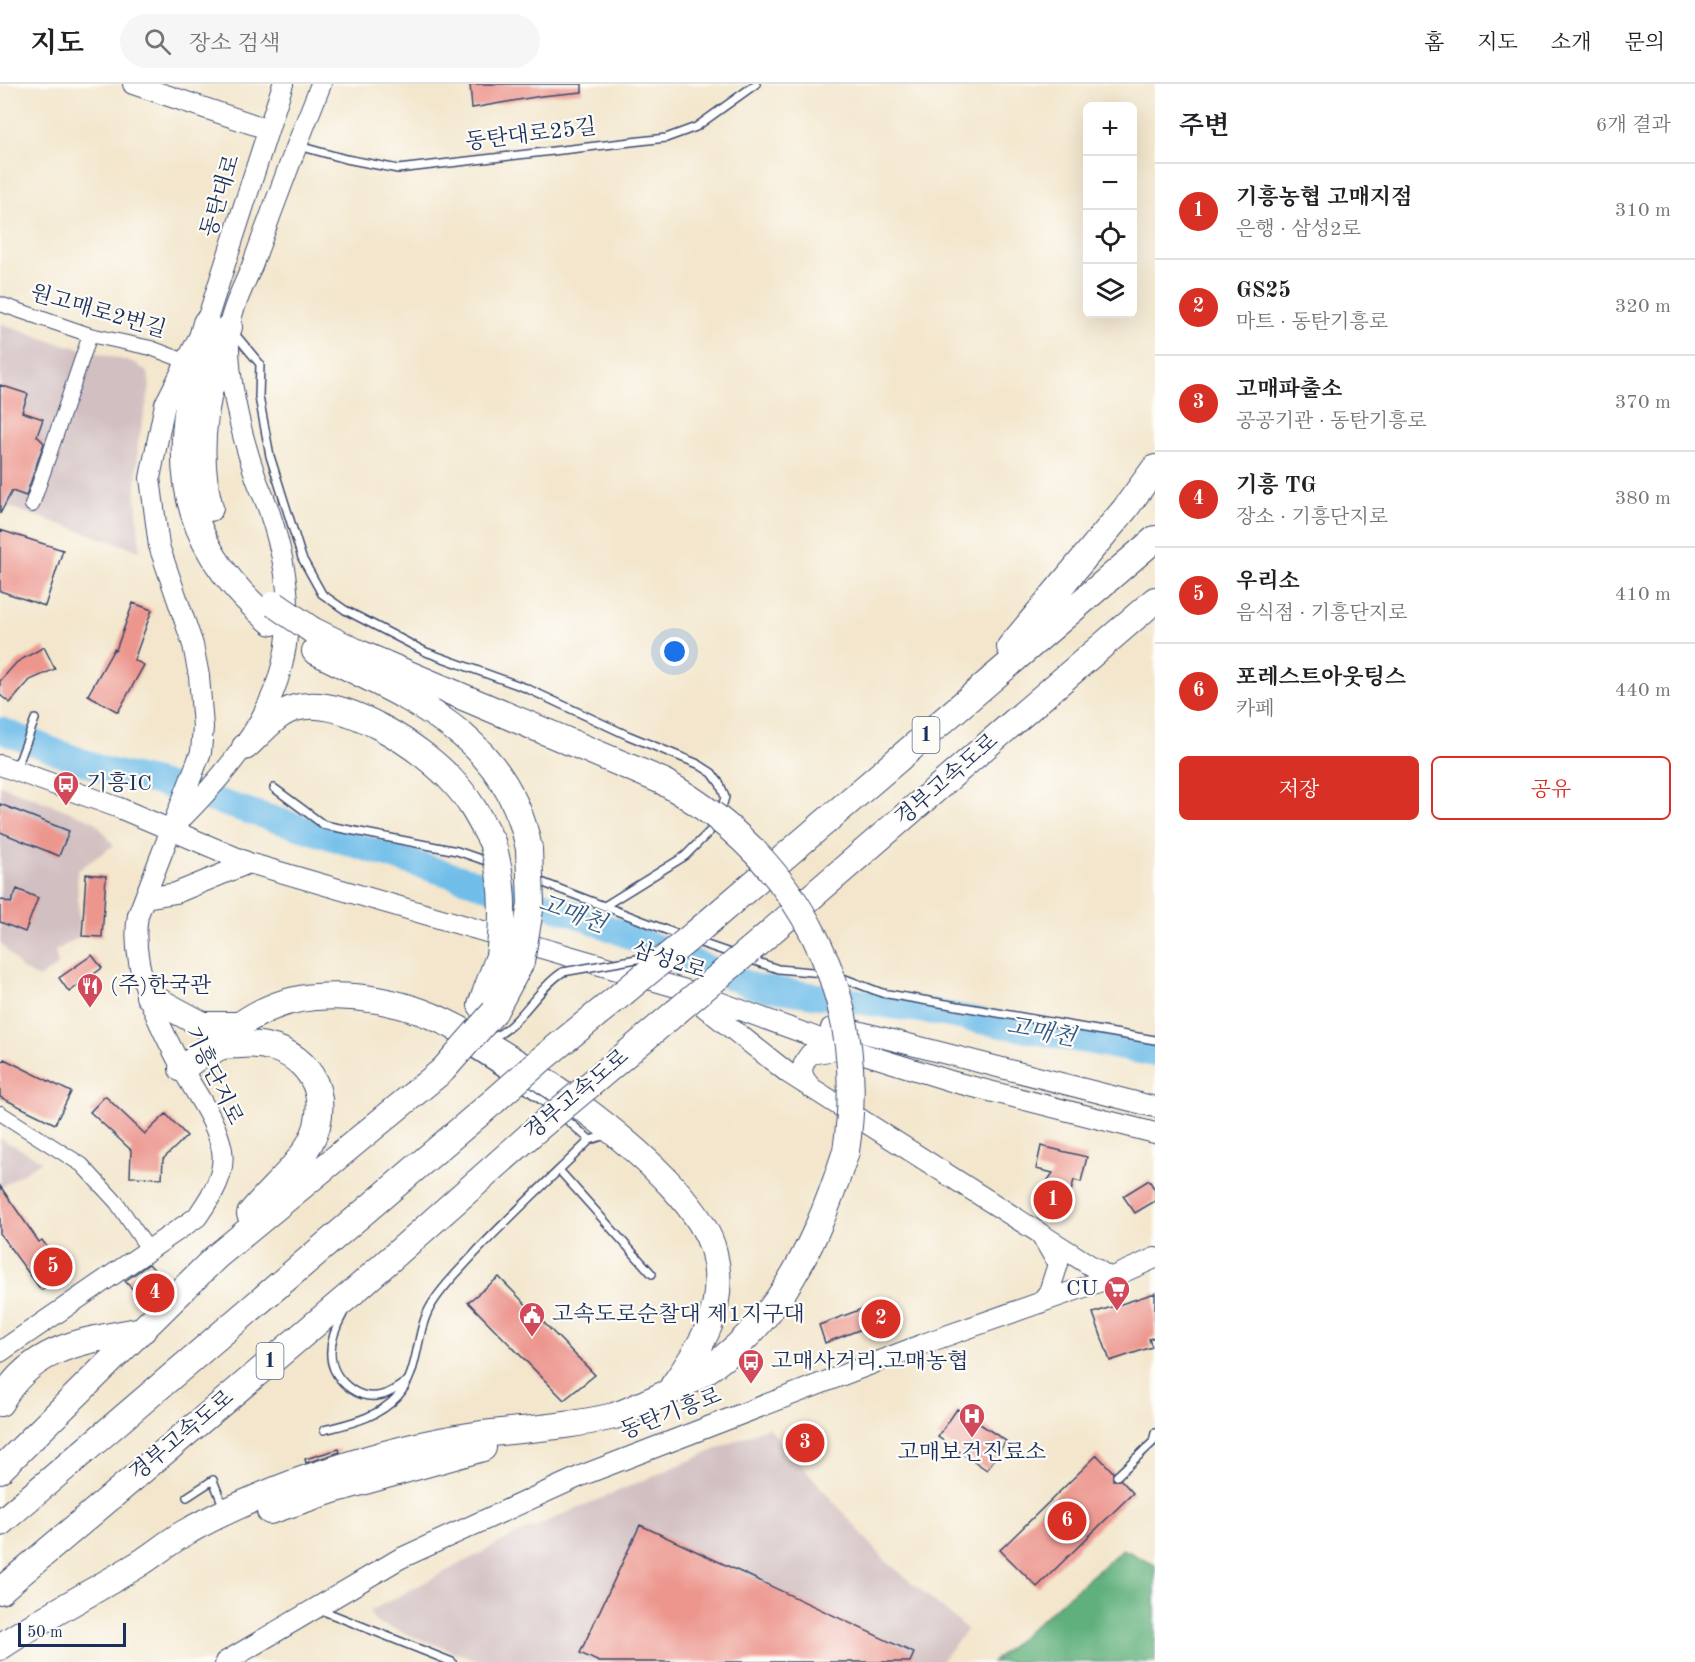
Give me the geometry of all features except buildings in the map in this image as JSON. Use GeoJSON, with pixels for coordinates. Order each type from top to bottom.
{"type":"FeatureCollection","features":[{"type":"Feature","properties":{"kind":"highway"},"geometry":{"type":"LineString","coordinates":[[216,1257],[440,1068],[487,1008],[510,959],[531,904],[524,823],[509,789],[488,759],[462,732],[310,639],[273,613],[251,604],[217,562],[200,532],[190,497],[183,448],[185,414],[218,325]]}},
{"type":"Feature","properties":{"kind":"highway"},"geometry":{"type":"LineString","coordinates":[[961,705],[1118,518],[1155,468]]}},
{"type":"Feature","properties":{"kind":"highway","name":"1"},"geometry":{"type":"LineString","coordinates":[[0,1523],[543,1058],[672,953],[1155,539]]}},
{"type":"Feature","properties":{"kind":"highway","name":"경부고속도로"},"geometry":{"type":"LineString","coordinates":[[0,1591],[359,1287],[537,1128],[586,1088],[681,1001],[750,950],[1155,600]]}},
{"type":"Feature","properties":{"kind":"highway"},"geometry":{"type":"LineString","coordinates":[[137,1566],[263,1514],[333,1490],[564,1426],[616,1415],[668,1394],[698,1376],[736,1347],[772,1308],[810,1249],[827,1212],[846,1151],[852,1099],[846,1035],[829,966],[811,927],[768,866],[740,835],[713,813],[662,781],[359,653],[310,639]]}},
{"type":"Feature","properties":{"kind":"highway"},"geometry":{"type":"LineString","coordinates":[[237,756],[283,712],[314,703],[353,712],[432,762],[448,776],[471,805],[492,842],[502,889],[510,959]]}},
{"type":"Feature","properties":{"kind":"highway"},"geometry":{"type":"LineString","coordinates":[[149,996],[202,1025],[236,1024]]}},
{"type":"Feature","properties":{"kind":"highway"},"geometry":{"type":"LineString","coordinates":[[182,1069],[236,1024],[301,998],[354,997],[402,1005],[483,1041],[592,1128],[620,1138],[683,1197],[700,1219],[714,1251],[718,1284],[714,1313],[702,1345],[668,1394]]}},
{"type":"Feature","properties":{"kind":"highway"},"geometry":{"type":"LineString","coordinates":[[0,1470],[216,1257],[307,1148],[313,1137],[319,1112],[316,1088],[306,1070],[291,1054],[262,1044],[219,1045],[201,1059],[182,1069]]}},
{"type":"Feature","properties":{"kind":"highway"},"geometry":{"type":"LineString","coordinates":[[0,1403],[31,1363],[78,1342],[143,1330]]}},
{"type":"Feature","properties":{"kind":"highway"},"geometry":{"type":"LineString","coordinates":[[0,1647],[137,1566],[190,1530],[326,1471],[423,1444],[564,1426]]}},
{"type":"Feature","properties":{"kind":"main road"},"geometry":{"type":"LineString","coordinates":[[133,84],[267,129]]}},
{"type":"Feature","properties":{"kind":"main road","name":"동탄대로"},"geometry":{"type":"LineString","coordinates":[[218,325],[267,129],[283,84]]}},
{"type":"Feature","properties":{"kind":"main road"},"geometry":{"type":"LineString","coordinates":[[198,788],[203,727],[200,676],[193,645],[159,546],[150,478],[165,404],[185,361],[218,325],[297,145],[321,84]]}},
{"type":"Feature","properties":{"kind":"main road"},"geometry":{"type":"LineString","coordinates":[[171,830],[198,788],[237,756],[266,711],[282,671],[286,650],[288,613],[280,546],[254,473],[234,399],[218,325]]}},
{"type":"Feature","properties":{"kind":"main road"},"geometry":{"type":"LineString","coordinates":[[201,752],[214,765],[237,756]]}},
{"type":"Feature","properties":{"kind":"main road","name":"삼성2로"},"geometry":{"type":"LineString","coordinates":[[10,764],[249,863],[681,1001],[773,1023],[954,1082],[1155,1133]]}},
{"type":"Feature","properties":{"kind":"main road","name":"기흥단지로"},"geometry":{"type":"LineString","coordinates":[[0,1352],[197,1217],[218,1186],[222,1152],[203,1102],[182,1069],[149,996],[141,973],[136,943],[138,915],[171,830]]}},
{"type":"Feature","properties":{"kind":"main road"},"geometry":{"type":"LineString","coordinates":[[144,898],[176,893],[249,863]]}},
{"type":"Feature","properties":{"kind":"main road"},"geometry":{"type":"LineString","coordinates":[[681,1001],[816,1092],[1110,1278]]}},
{"type":"Feature","properties":{"kind":"main road"},"geometry":{"type":"LineString","coordinates":[[773,1023],[853,1030],[1155,1107]]}},
{"type":"Feature","properties":{"kind":"main road"},"geometry":{"type":"LineString","coordinates":[[816,1092],[804,1080],[801,1071],[804,1062],[810,1054],[845,1048]]}},
{"type":"Feature","properties":{"kind":"main road"},"geometry":{"type":"LineString","coordinates":[[1040,1234],[1058,1264],[1049,1292],[1040,1303]]}},
{"type":"Feature","properties":{"kind":"main road","name":"동탄기흥로"},"geometry":{"type":"LineString","coordinates":[[225,1662],[399,1559],[583,1475],[915,1347],[1110,1278],[1154,1260]]}},
{"type":"Feature","properties":{"kind":"street","name":"원고매로2번길"},"geometry":{"type":"LineString","coordinates":[[0,304],[90,335],[151,348],[185,361]]}},
{"type":"Feature","properties":{"kind":"street"},"geometry":{"type":"LineString","coordinates":[[32,505],[90,335]]}},
{"type":"Feature","properties":{"kind":"street"},"geometry":{"type":"LineString","coordinates":[[0,1113],[82,1165],[117,1203],[148,1249]]}},
{"type":"Feature","properties":{"kind":"lane","name":"동탄대로25길"},"geometry":{"type":"LineString","coordinates":[[297,145],[346,159],[398,169],[666,138],[696,127],[756,84]]}},
{"type":"Feature","properties":{"kind":"lane"},"geometry":{"type":"LineString","coordinates":[[218,325],[260,364],[259,397],[270,456],[302,558],[322,594],[345,610],[426,652],[526,688],[627,735],[698,764],[712,773],[720,784],[724,797],[721,811],[710,831],[685,856],[606,905]]}},
{"type":"Feature","properties":{"kind":"lane"},"geometry":{"type":"LineString","coordinates":[[10,764],[35,719]]}},
{"type":"Feature","properties":{"kind":"lane"},"geometry":{"type":"LineString","coordinates":[[274,788],[324,825],[457,851],[510,870]]}},
{"type":"Feature","properties":{"kind":"lane"},"geometry":{"type":"LineString","coordinates":[[521,874],[606,905],[639,921],[778,969],[831,974],[882,993],[1155,1040]]}},
{"type":"Feature","properties":{"kind":"lane"},"geometry":{"type":"LineString","coordinates":[[483,1041],[501,1035],[536,994],[563,972],[672,953]]}},
{"type":"Feature","properties":{"kind":"lane"},"geometry":{"type":"LineString","coordinates":[[219,1045],[239,1030],[256,1022],[279,1012],[312,1004],[367,1004],[385,1007],[412,1018]]}},
{"type":"Feature","properties":{"kind":"lane"},"geometry":{"type":"LineString","coordinates":[[324,1430],[382,1411],[399,1395],[409,1379],[421,1330],[430,1306],[443,1287],[559,1170],[592,1128],[542,1100],[454,1042]]}},
{"type":"Feature","properties":{"kind":"lane"},"geometry":{"type":"LineString","coordinates":[[559,1170],[652,1274]]}},
{"type":"Feature","properties":{"kind":"lane"},"geometry":{"type":"LineString","coordinates":[[359,1287],[332,1340],[330,1355],[333,1372],[341,1382],[359,1394],[369,1397],[383,1395],[409,1379]]}},
{"type":"Feature","properties":{"kind":"lane"},"geometry":{"type":"LineString","coordinates":[[1117,1476],[1153,1442],[1155,1433]]}},
{"type":"Feature","properties":{"kind":"lane"},"geometry":{"type":"LineString","coordinates":[[187,1497],[213,1480],[225,1514]]}},
{"type":"Feature","properties":{"kind":"lane"},"geometry":{"type":"LineString","coordinates":[[315,1608],[453,1662]]}},
{"type":"Feature","properties":{"kind":"shaded area"},"geometry":{"type":"Polygon","coordinates":[[[0,323],[51,341],[135,363],[148,373],[150,387],[138,443],[136,498],[140,551],[0,504],[0,323]]]}},
{"type":"Feature","properties":{"kind":"shaded area"},"geometry":{"type":"Polygon","coordinates":[[[0,785],[94,821],[114,845],[77,871],[79,937],[55,951],[58,966],[38,978],[21,968],[0,942],[0,785]]]}},
{"type":"Feature","properties":{"kind":"shaded area"},"geometry":{"type":"Polygon","coordinates":[[[0,1138],[42,1161],[0,1188],[0,1138]]]}},
{"type":"Feature","properties":{"kind":"shaded area"},"geometry":{"type":"Polygon","coordinates":[[[768,1427],[885,1560],[967,1629],[940,1662],[482,1662],[375,1622],[370,1611],[513,1536],[768,1427]]]}},
{"type":"Feature","properties":{"kind":"green space"},"geometry":{"type":"Polygon","coordinates":[[[1123,1549],[1155,1565],[1155,1662],[992,1662],[1123,1549]]]}},
{"type":"Feature","properties":{"kind":"waterway","name":"고매천"},"geometry":{"type":"LineString","coordinates":[[0,730],[104,770],[156,782],[572,913],[755,987],[933,1012],[1155,1054]]}},
{"type":"Feature","properties":{"kind":"place","name":"기흥IC"},"geometry":{"type":"Point","coordinates":[66,807]}},
{"type":"Feature","properties":{"kind":"place","name":"(주)한국관"},"geometry":{"type":"Point","coordinates":[90,1009]}},
{"type":"Feature","properties":{"kind":"place","name":"기흥농협 고매지점"},"geometry":{"type":"Point","coordinates":[1053,1200]}},
{"type":"Feature","properties":{"kind":"place","name":"우리소"},"geometry":{"type":"Point","coordinates":[53,1267]}},
{"type":"Feature","properties":{"kind":"place","name":"기흥 TG"},"geometry":{"type":"Point","coordinates":[155,1293]}},
{"type":"Feature","properties":{"kind":"place","name":"CU"},"geometry":{"type":"Point","coordinates":[1117,1312]}},
{"type":"Feature","properties":{"kind":"place","name":"GS25"},"geometry":{"type":"Point","coordinates":[881,1319]}},
{"type":"Feature","properties":{"kind":"place","name":"고속도로순찰대 제1지구대"},"geometry":{"type":"Point","coordinates":[532,1338]}},
{"type":"Feature","properties":{"kind":"place","name":"고매사거리.고매농협"},"geometry":{"type":"Point","coordinates":[751,1385]}},
{"type":"Feature","properties":{"kind":"place","name":"고매보건진료소"},"geometry":{"type":"Point","coordinates":[972,1439]}},
{"type":"Feature","properties":{"kind":"place","name":"고매파출소"},"geometry":{"type":"Point","coordinates":[805,1443]}},
{"type":"Feature","properties":{"kind":"place","name":"포레스트아웃팅스"},"geometry":{"type":"Point","coordinates":[1067,1521]}}]}
